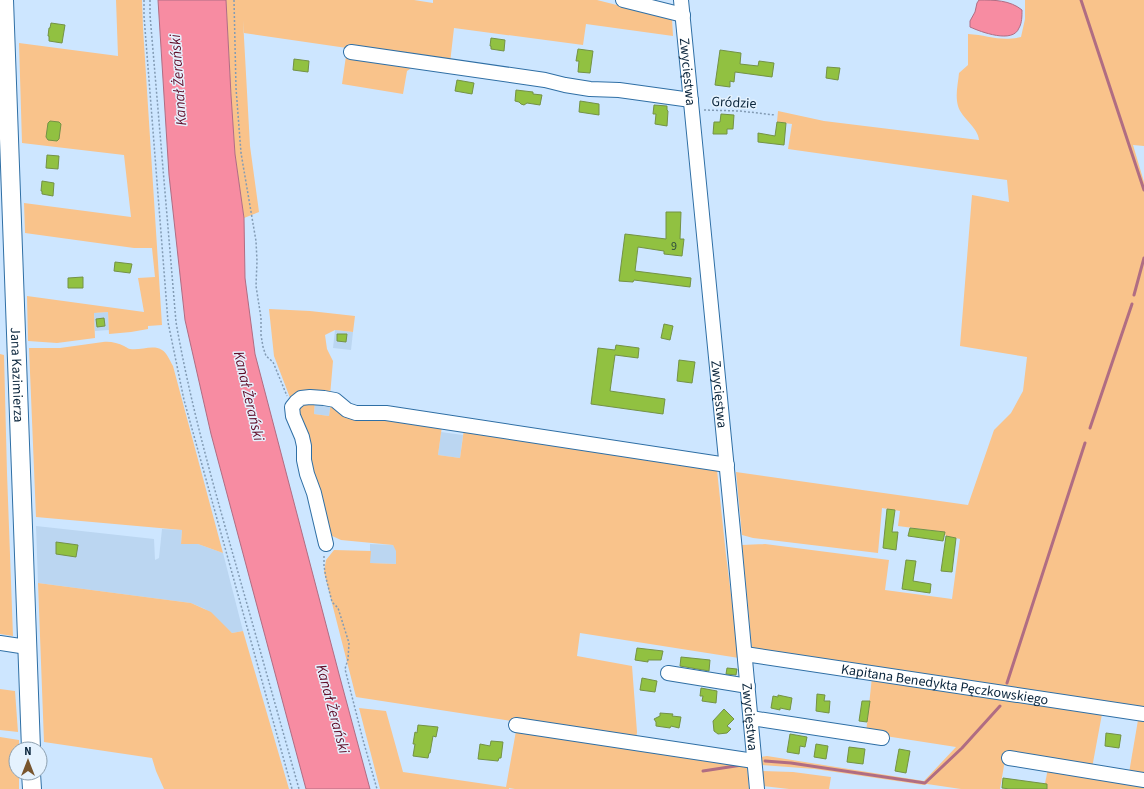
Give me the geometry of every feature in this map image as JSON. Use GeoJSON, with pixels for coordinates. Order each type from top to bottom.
{"type":"FeatureCollection","features":[{"type":"Feature","properties":{"kind":"main road","name":"Jana Kazimierza"},"geometry":{"type":"LineString","coordinates":[[4,0],[5,142],[31,741]]}},
{"type":"Feature","properties":{"kind":"street"},"geometry":{"type":"LineString","coordinates":[[623,0],[682,15]]}},
{"type":"Feature","properties":{"kind":"street","name":"Zwycięstwa"},"geometry":{"type":"LineString","coordinates":[[681,0],[727,465],[757,789]]}},
{"type":"Feature","properties":{"kind":"street"},"geometry":{"type":"LineString","coordinates":[[351,52],[545,80],[590,89],[618,90],[691,105]]}},
{"type":"Feature","properties":{"kind":"street"},"geometry":{"type":"LineString","coordinates":[[326,544],[314,493],[304,460],[304,446],[302,437],[293,416],[292,407],[301,398],[310,397],[335,400],[347,410],[356,413],[386,413],[727,465]]}},
{"type":"Feature","properties":{"kind":"street"},"geometry":{"type":"LineString","coordinates":[[0,637],[27,644]]}},
{"type":"Feature","properties":{"kind":"street"},"geometry":{"type":"LineString","coordinates":[[0,643],[27,644]]}},
{"type":"Feature","properties":{"kind":"street","name":"Kapitana Benedykta Pęczkowskiego"},"geometry":{"type":"LineString","coordinates":[[745,654],[1144,714]]}},
{"type":"Feature","properties":{"kind":"street"},"geometry":{"type":"LineString","coordinates":[[668,673],[748,686]]}},
{"type":"Feature","properties":{"kind":"street"},"geometry":{"type":"LineString","coordinates":[[751,718],[882,738]]}},
{"type":"Feature","properties":{"kind":"street"},"geometry":{"type":"LineString","coordinates":[[516,725],[754,761]]}},
{"type":"Feature","properties":{"kind":"street"},"geometry":{"type":"LineString","coordinates":[[1009,758],[1144,780]]}},
{"type":"Feature","properties":{"kind":"path"},"geometry":{"type":"LineString","coordinates":[[144,0],[145,32],[168,322],[184,400],[292,789]]}},
{"type":"Feature","properties":{"kind":"path"},"geometry":{"type":"LineString","coordinates":[[150,0],[176,322],[182,359],[191,401],[211,478],[299,789]]}},
{"type":"Feature","properties":{"kind":"path"},"geometry":{"type":"LineString","coordinates":[[234,0],[236,88],[241,154],[256,241],[256,286],[261,318],[262,341],[266,356],[273,362],[292,407]]}},
{"type":"Feature","properties":{"kind":"path","name":"Gródzie"},"geometry":{"type":"LineString","coordinates":[[691,105],[775,115]]}},
{"type":"Feature","properties":{"kind":"path"},"geometry":{"type":"LineString","coordinates":[[326,544],[324,552],[324,566],[326,578],[332,602],[338,608],[348,643],[348,659],[345,669],[377,789]]}},
{"type":"Feature","properties":{"kind":"shaded area"},"geometry":{"type":"Polygon","coordinates":[[[116,0],[142,0],[162,325],[148,326],[148,329],[131,332],[109,334],[108,312],[94,313],[95,338],[57,343],[28,341],[27,296],[144,312],[138,278],[155,277],[152,248],[134,248],[25,233],[24,203],[131,217],[124,155],[22,143],[19,43],[118,56],[116,0]]]}},
{"type":"Feature","properties":{"kind":"shaded area"},"geometry":{"type":"Polygon","coordinates":[[[226,0],[414,0],[433,3],[433,0],[597,0],[672,19],[673,36],[586,24],[583,45],[454,28],[450,63],[244,33],[243,20],[250,146],[259,212],[244,218],[235,154],[226,0]]]}},
{"type":"Feature","properties":{"kind":"shaded area"},"geometry":{"type":"Polygon","coordinates":[[[1025,0],[1144,0],[1144,146],[1133,145],[1144,182],[1144,708],[752,650],[742,545],[765,544],[889,560],[885,590],[952,599],[960,539],[946,536],[944,532],[898,526],[900,511],[882,508],[878,553],[753,538],[742,535],[736,472],[968,505],[994,430],[1011,413],[1023,391],[1027,357],[960,346],[972,195],[1009,202],[1007,180],[788,149],[792,124],[777,122],[778,111],[824,121],[979,140],[976,131],[960,111],[957,102],[959,73],[968,65],[968,34],[1000,39],[1021,37],[1025,19],[1025,0]]]}},
{"type":"Feature","properties":{"kind":"shaded area"},"geometry":{"type":"Polygon","coordinates":[[[346,56],[413,67],[407,71],[403,94],[342,84],[346,56]]]}},
{"type":"Feature","properties":{"kind":"shaded area"},"geometry":{"type":"Polygon","coordinates":[[[269,309],[310,311],[355,316],[353,332],[335,330],[325,335],[327,349],[333,361],[330,396],[292,403],[274,356],[269,309]]]}},
{"type":"Feature","properties":{"kind":"shaded area"},"geometry":{"type":"Polygon","coordinates":[[[108,312],[109,330],[95,331],[94,313],[108,312]]]}},
{"type":"Feature","properties":{"kind":"shaded area"},"geometry":{"type":"Polygon","coordinates":[[[335,330],[353,332],[351,350],[333,348],[335,330]]]}},
{"type":"Feature","properties":{"kind":"shaded area"},"geometry":{"type":"Polygon","coordinates":[[[103,342],[117,343],[130,349],[158,348],[164,351],[168,357],[173,366],[223,553],[198,544],[181,544],[182,530],[36,517],[29,348],[60,348],[103,342]]]}},
{"type":"Feature","properties":{"kind":"shaded area"},"geometry":{"type":"Polygon","coordinates":[[[0,354],[4,355],[13,636],[0,634],[0,354]]]}},
{"type":"Feature","properties":{"kind":"shaded area"},"geometry":{"type":"Polygon","coordinates":[[[315,400],[331,402],[329,416],[314,414],[315,400]]]}},
{"type":"Feature","properties":{"kind":"shaded area"},"geometry":{"type":"Polygon","coordinates":[[[315,400],[314,414],[329,416],[331,402],[442,426],[438,455],[460,458],[464,429],[717,470],[739,658],[580,633],[577,656],[632,666],[637,732],[636,740],[356,697],[324,572],[326,560],[334,550],[371,551],[370,563],[396,564],[396,551],[393,545],[341,540],[330,535],[322,497],[313,482],[296,406],[315,400]]]}},
{"type":"Feature","properties":{"kind":"shaded area"},"geometry":{"type":"Polygon","coordinates":[[[441,432],[463,435],[460,458],[438,455],[441,432]]]}},
{"type":"Feature","properties":{"kind":"shaded area"},"geometry":{"type":"Polygon","coordinates":[[[36,526],[154,539],[155,560],[159,558],[162,529],[182,530],[181,544],[198,544],[223,553],[243,631],[232,633],[205,609],[191,603],[38,583],[36,526]]]}},
{"type":"Feature","properties":{"kind":"shaded area"},"geometry":{"type":"Polygon","coordinates":[[[370,544],[393,545],[397,551],[396,564],[370,563],[370,544]]]}},
{"type":"Feature","properties":{"kind":"shaded area"},"geometry":{"type":"Polygon","coordinates":[[[38,583],[191,603],[211,612],[232,633],[243,631],[289,789],[164,789],[152,758],[44,741],[38,583]]]}},
{"type":"Feature","properties":{"kind":"shaded area"},"geometry":{"type":"Polygon","coordinates":[[[872,677],[1102,714],[1092,768],[1006,754],[1000,789],[961,789],[815,769],[761,765],[761,757],[767,756],[924,781],[956,747],[866,733],[872,677]]]}},
{"type":"Feature","properties":{"kind":"shaded area"},"geometry":{"type":"Polygon","coordinates":[[[0,689],[15,691],[18,732],[0,730],[0,689]]]}},
{"type":"Feature","properties":{"kind":"shaded area"},"geometry":{"type":"Polygon","coordinates":[[[359,708],[386,711],[403,772],[506,787],[516,731],[747,765],[749,789],[380,789],[359,708]]]}},
{"type":"Feature","properties":{"kind":"shaded area"},"geometry":{"type":"Polygon","coordinates":[[[1138,720],[1144,721],[1144,776],[1129,773],[1138,720]]]}},
{"type":"Feature","properties":{"kind":"shaded area"},"geometry":{"type":"Polygon","coordinates":[[[0,737],[19,740],[8,741],[8,781],[19,781],[19,789],[0,789],[0,737]]]}},
{"type":"Feature","properties":{"kind":"shaded area"},"geometry":{"type":"Polygon","coordinates":[[[1048,768],[1144,783],[1144,789],[1044,789],[1048,768]]]}},
{"type":"Feature","properties":{"kind":"shaded area"},"geometry":{"type":"Polygon","coordinates":[[[762,771],[793,772],[831,777],[829,789],[789,789],[763,786],[762,771]]]}},
{"type":"Feature","properties":{"kind":"water","name":"Kanał Żerański"},"geometry":{"type":"Polygon","coordinates":[[[158,0],[226,0],[235,154],[244,218],[245,278],[255,354],[370,789],[306,789],[211,434],[185,320],[169,175],[158,0]]]}},
{"type":"Feature","properties":{"kind":"water"},"geometry":{"type":"Polygon","coordinates":[[[979,0],[1007,2],[1022,10],[1021,24],[1016,33],[1004,36],[996,35],[981,32],[970,27],[970,21],[979,0]]]}},
{"type":"Feature","properties":{"kind":"building"},"geometry":{"type":"Polygon","coordinates":[[[51,23],[65,25],[62,43],[49,41],[48,36],[51,23]]]}},
{"type":"Feature","properties":{"kind":"building"},"geometry":{"type":"Polygon","coordinates":[[[491,38],[505,40],[504,51],[491,49],[491,38]]]}},
{"type":"Feature","properties":{"kind":"building"},"geometry":{"type":"Polygon","coordinates":[[[578,49],[593,51],[590,73],[578,72],[579,61],[576,61],[578,49]]]}},
{"type":"Feature","properties":{"kind":"building"},"geometry":{"type":"Polygon","coordinates":[[[720,50],[741,53],[740,64],[758,66],[759,61],[774,63],[772,77],[735,72],[734,82],[730,81],[730,87],[715,85],[720,50]]]}},
{"type":"Feature","properties":{"kind":"building"},"geometry":{"type":"Polygon","coordinates":[[[294,59],[309,61],[308,72],[293,70],[294,59]]]}},
{"type":"Feature","properties":{"kind":"building"},"geometry":{"type":"Polygon","coordinates":[[[827,67],[840,68],[838,80],[826,78],[827,67]]]}},
{"type":"Feature","properties":{"kind":"building"},"geometry":{"type":"Polygon","coordinates":[[[457,80],[474,83],[472,94],[455,91],[457,80]]]}},
{"type":"Feature","properties":{"kind":"building"},"geometry":{"type":"Polygon","coordinates":[[[516,90],[533,92],[533,94],[542,95],[540,105],[527,103],[524,105],[515,101],[516,90]]]}},
{"type":"Feature","properties":{"kind":"building"},"geometry":{"type":"Polygon","coordinates":[[[580,101],[599,104],[599,115],[579,112],[580,101]]]}},
{"type":"Feature","properties":{"kind":"building"},"geometry":{"type":"Polygon","coordinates":[[[654,105],[667,106],[667,126],[655,124],[656,114],[653,114],[654,105]]]}},
{"type":"Feature","properties":{"kind":"building"},"geometry":{"type":"Polygon","coordinates":[[[721,114],[734,115],[733,129],[727,129],[727,134],[713,134],[714,122],[720,122],[721,114]]]}},
{"type":"Feature","properties":{"kind":"building"},"geometry":{"type":"Polygon","coordinates":[[[50,121],[59,122],[61,124],[59,139],[57,141],[48,140],[46,137],[48,123],[50,121]]]}},
{"type":"Feature","properties":{"kind":"building"},"geometry":{"type":"Polygon","coordinates":[[[777,122],[786,123],[784,145],[758,142],[758,133],[775,136],[777,122]]]}},
{"type":"Feature","properties":{"kind":"building"},"geometry":{"type":"Polygon","coordinates":[[[47,155],[59,156],[58,169],[46,168],[47,155]]]}},
{"type":"Feature","properties":{"kind":"building"},"geometry":{"type":"Polygon","coordinates":[[[42,181],[54,183],[53,196],[42,194],[42,181]]]}},
{"type":"Feature","properties":{"kind":"building"},"geometry":{"type":"Polygon","coordinates":[[[666,212],[681,212],[680,239],[684,239],[682,256],[664,254],[664,251],[638,247],[635,271],[691,278],[690,287],[634,280],[633,282],[619,281],[625,234],[666,239],[666,212]]]}},
{"type":"Feature","properties":{"kind":"building"},"geometry":{"type":"Polygon","coordinates":[[[115,262],[132,264],[130,273],[114,271],[115,262]]]}},
{"type":"Feature","properties":{"kind":"building"},"geometry":{"type":"Polygon","coordinates":[[[83,277],[83,288],[68,288],[68,278],[83,277]]]}},
{"type":"Feature","properties":{"kind":"building"},"geometry":{"type":"Polygon","coordinates":[[[104,318],[105,326],[97,327],[96,319],[104,318]]]}},
{"type":"Feature","properties":{"kind":"building"},"geometry":{"type":"Polygon","coordinates":[[[664,324],[673,326],[670,340],[661,338],[664,324]]]}},
{"type":"Feature","properties":{"kind":"building"},"geometry":{"type":"Polygon","coordinates":[[[337,334],[347,334],[346,342],[337,341],[337,334]]]}},
{"type":"Feature","properties":{"kind":"building"},"geometry":{"type":"Polygon","coordinates":[[[616,345],[639,348],[638,358],[615,355],[610,391],[665,399],[663,414],[591,404],[598,348],[615,350],[616,345]]]}},
{"type":"Feature","properties":{"kind":"building"},"geometry":{"type":"Polygon","coordinates":[[[679,360],[695,362],[692,383],[677,381],[679,360]]]}},
{"type":"Feature","properties":{"kind":"building"},"geometry":{"type":"Polygon","coordinates":[[[887,509],[895,510],[892,532],[898,532],[896,550],[883,548],[887,509]]]}},
{"type":"Feature","properties":{"kind":"building"},"geometry":{"type":"Polygon","coordinates":[[[910,528],[945,532],[943,541],[908,536],[910,528]]]}},
{"type":"Feature","properties":{"kind":"building"},"geometry":{"type":"Polygon","coordinates":[[[946,536],[956,538],[952,572],[941,571],[946,536]]]}},
{"type":"Feature","properties":{"kind":"building"},"geometry":{"type":"Polygon","coordinates":[[[56,542],[78,545],[76,557],[56,554],[56,542]]]}},
{"type":"Feature","properties":{"kind":"building"},"geometry":{"type":"Polygon","coordinates":[[[906,560],[916,561],[913,581],[931,584],[930,593],[902,589],[906,560]]]}},
{"type":"Feature","properties":{"kind":"building"},"geometry":{"type":"Polygon","coordinates":[[[637,648],[663,651],[661,660],[648,660],[648,662],[635,660],[637,648]]]}},
{"type":"Feature","properties":{"kind":"building"},"geometry":{"type":"Polygon","coordinates":[[[681,657],[710,660],[709,671],[680,666],[681,657]]]}},
{"type":"Feature","properties":{"kind":"building"},"geometry":{"type":"Polygon","coordinates":[[[727,668],[737,669],[736,675],[726,674],[727,668]]]}},
{"type":"Feature","properties":{"kind":"building"},"geometry":{"type":"Polygon","coordinates":[[[642,678],[657,681],[655,692],[640,690],[642,678]]]}},
{"type":"Feature","properties":{"kind":"building"},"geometry":{"type":"Polygon","coordinates":[[[701,688],[717,691],[716,703],[702,701],[703,696],[700,696],[701,688]]]}},
{"type":"Feature","properties":{"kind":"building"},"geometry":{"type":"Polygon","coordinates":[[[817,694],[825,695],[824,701],[830,701],[829,713],[816,711],[817,694]]]}},
{"type":"Feature","properties":{"kind":"building"},"geometry":{"type":"Polygon","coordinates":[[[778,695],[792,698],[790,710],[771,708],[773,696],[778,697],[778,695]]]}},
{"type":"Feature","properties":{"kind":"building"},"geometry":{"type":"Polygon","coordinates":[[[862,701],[870,701],[867,722],[859,721],[862,701]]]}},
{"type":"Feature","properties":{"kind":"building"},"geometry":{"type":"Polygon","coordinates":[[[724,709],[734,719],[727,726],[731,729],[727,733],[718,734],[714,731],[713,721],[724,709]]]}},
{"type":"Feature","properties":{"kind":"building"},"geometry":{"type":"Polygon","coordinates":[[[660,713],[673,714],[672,716],[681,717],[679,728],[671,726],[670,728],[656,726],[654,719],[660,716],[660,713]]]}},
{"type":"Feature","properties":{"kind":"building"},"geometry":{"type":"Polygon","coordinates":[[[418,725],[438,727],[436,737],[433,736],[428,758],[413,756],[415,744],[413,744],[418,725]]]}},
{"type":"Feature","properties":{"kind":"building"},"geometry":{"type":"Polygon","coordinates":[[[1106,733],[1121,735],[1119,748],[1105,746],[1106,733]]]}},
{"type":"Feature","properties":{"kind":"building"},"geometry":{"type":"Polygon","coordinates":[[[790,734],[807,737],[805,747],[800,746],[799,754],[787,752],[790,734]]]}},
{"type":"Feature","properties":{"kind":"building"},"geometry":{"type":"Polygon","coordinates":[[[491,741],[503,742],[501,758],[499,758],[498,761],[478,759],[480,744],[490,746],[491,741]]]}},
{"type":"Feature","properties":{"kind":"building"},"geometry":{"type":"Polygon","coordinates":[[[816,744],[828,746],[826,759],[814,757],[816,744]]]}},
{"type":"Feature","properties":{"kind":"building"},"geometry":{"type":"Polygon","coordinates":[[[849,747],[865,749],[863,764],[847,762],[849,747]]]}},
{"type":"Feature","properties":{"kind":"building"},"geometry":{"type":"Polygon","coordinates":[[[899,749],[910,751],[906,773],[895,771],[899,749]]]}},
{"type":"Feature","properties":{"kind":"building"},"geometry":{"type":"Polygon","coordinates":[[[1003,778],[1047,784],[1047,789],[1002,788],[1003,778]]]}},
{"type":"Feature","properties":{"kind":"waterway"},"geometry":{"type":"LineString","coordinates":[[1081,0],[1144,190]]}},
{"type":"Feature","properties":{"kind":"waterway"},"geometry":{"type":"LineString","coordinates":[[1134,295],[1144,258]]}},
{"type":"Feature","properties":{"kind":"waterway"},"geometry":{"type":"LineString","coordinates":[[1090,428],[1132,304]]}},
{"type":"Feature","properties":{"kind":"waterway"},"geometry":{"type":"LineString","coordinates":[[1007,683],[1085,443]]}},
{"type":"Feature","properties":{"kind":"waterway"},"geometry":{"type":"LineString","coordinates":[[765,761],[791,763],[925,783],[962,748],[1000,706]]}},
{"type":"Feature","properties":{"kind":"waterway"},"geometry":{"type":"LineString","coordinates":[[703,771],[742,765]]}}]}
